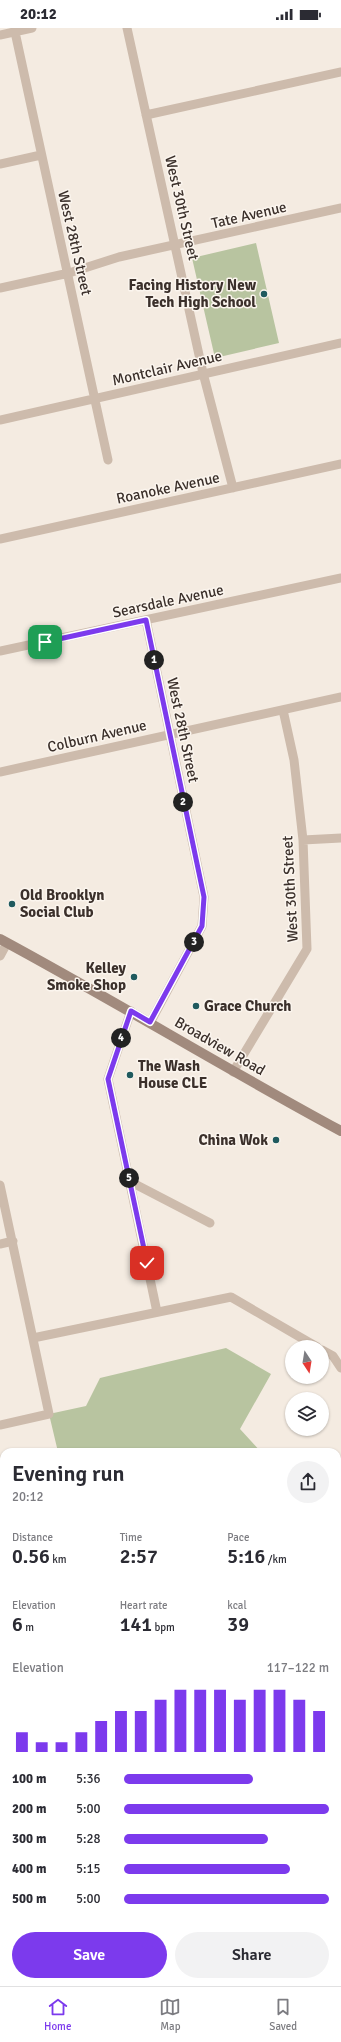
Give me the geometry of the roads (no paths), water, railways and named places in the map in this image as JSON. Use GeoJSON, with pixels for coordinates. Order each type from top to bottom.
{"type":"FeatureCollection","features":[{"type":"Feature","properties":{"kind":"main road","name":"Broadview Road"},"geometry":{"type":"LineString","coordinates":[[4,941],[131,1011],[233,1072],[341,1131]]}},
{"type":"Feature","properties":{"kind":"street"},"geometry":{"type":"LineString","coordinates":[[0,35],[32,28]]}},
{"type":"Feature","properties":{"kind":"street","name":"West 30th Street"},"geometry":{"type":"LineString","coordinates":[[127,28],[176,245],[203,374],[233,488]]}},
{"type":"Feature","properties":{"kind":"street","name":"West 28th Street"},"geometry":{"type":"LineString","coordinates":[[15,32],[41,155],[69,273],[108,460]]}},
{"type":"Feature","properties":{"kind":"street"},"geometry":{"type":"LineString","coordinates":[[146,115],[341,72]]}},
{"type":"Feature","properties":{"kind":"street"},"geometry":{"type":"LineString","coordinates":[[0,164],[41,155]]}},
{"type":"Feature","properties":{"kind":"street","name":"Tate Avenue"},"geometry":{"type":"LineString","coordinates":[[0,288],[69,273],[119,257],[341,208]]}},
{"type":"Feature","properties":{"kind":"street","name":"Montclair Avenue"},"geometry":{"type":"LineString","coordinates":[[0,420],[341,343]]}},
{"type":"Feature","properties":{"kind":"street","name":"Roanoke Avenue"},"geometry":{"type":"LineString","coordinates":[[0,539],[341,464]]}},
{"type":"Feature","properties":{"kind":"street","name":"Searsdale Avenue"},"geometry":{"type":"LineString","coordinates":[[0,651],[341,578]]}},
{"type":"Feature","properties":{"kind":"street","name":"West 28th Street"},"geometry":{"type":"LineString","coordinates":[[146,620],[204,897],[202,926],[150,1022]]}},
{"type":"Feature","properties":{"kind":"street","name":"Colburn Avenue"},"geometry":{"type":"LineString","coordinates":[[0,772],[341,697]]}},
{"type":"Feature","properties":{"kind":"street","name":"West 30th Street"},"geometry":{"type":"LineString","coordinates":[[233,1072],[308,949],[303,840],[294,760],[283,710]]}},
{"type":"Feature","properties":{"kind":"street"},"geometry":{"type":"LineString","coordinates":[[303,840],[341,838]]}},
{"type":"Feature","properties":{"kind":"street"},"geometry":{"type":"LineString","coordinates":[[0,956],[4,941]]}},
{"type":"Feature","properties":{"kind":"street"},"geometry":{"type":"LineString","coordinates":[[131,1011],[108,1079],[157,1312]]}},
{"type":"Feature","properties":{"kind":"street"},"geometry":{"type":"LineString","coordinates":[[129,1181],[210,1223]]}},
{"type":"Feature","properties":{"kind":"street"},"geometry":{"type":"LineString","coordinates":[[0,1185],[49,1414],[0,1425]]}},
{"type":"Feature","properties":{"kind":"street"},"geometry":{"type":"LineString","coordinates":[[0,1244],[13,1241]]}},
{"type":"Feature","properties":{"kind":"street"},"geometry":{"type":"LineString","coordinates":[[33,1338],[231,1298],[305,1340]]}},
{"type":"Feature","properties":{"kind":"street"},"geometry":{"type":"LineString","coordinates":[[329,1354],[333,1356],[341,1368]]}},
{"type":"Feature","properties":{"kind":"place","name":"Facing History New Tech High School"},"geometry":{"type":"Point","coordinates":[264,294]}},
{"type":"Feature","properties":{"kind":"place","name":"Old Brooklyn Social Club"},"geometry":{"type":"Point","coordinates":[12,904]}},
{"type":"Feature","properties":{"kind":"place","name":"Kelley Smoke Shop"},"geometry":{"type":"Point","coordinates":[134,977]}},
{"type":"Feature","properties":{"kind":"place","name":"Grace Church"},"geometry":{"type":"Point","coordinates":[196,1006]}},
{"type":"Feature","properties":{"kind":"place","name":"The Wash House CLE"},"geometry":{"type":"Point","coordinates":[130,1075]}},
{"type":"Feature","properties":{"kind":"place","name":"China Wok"},"geometry":{"type":"Point","coordinates":[276,1140]}}]}
